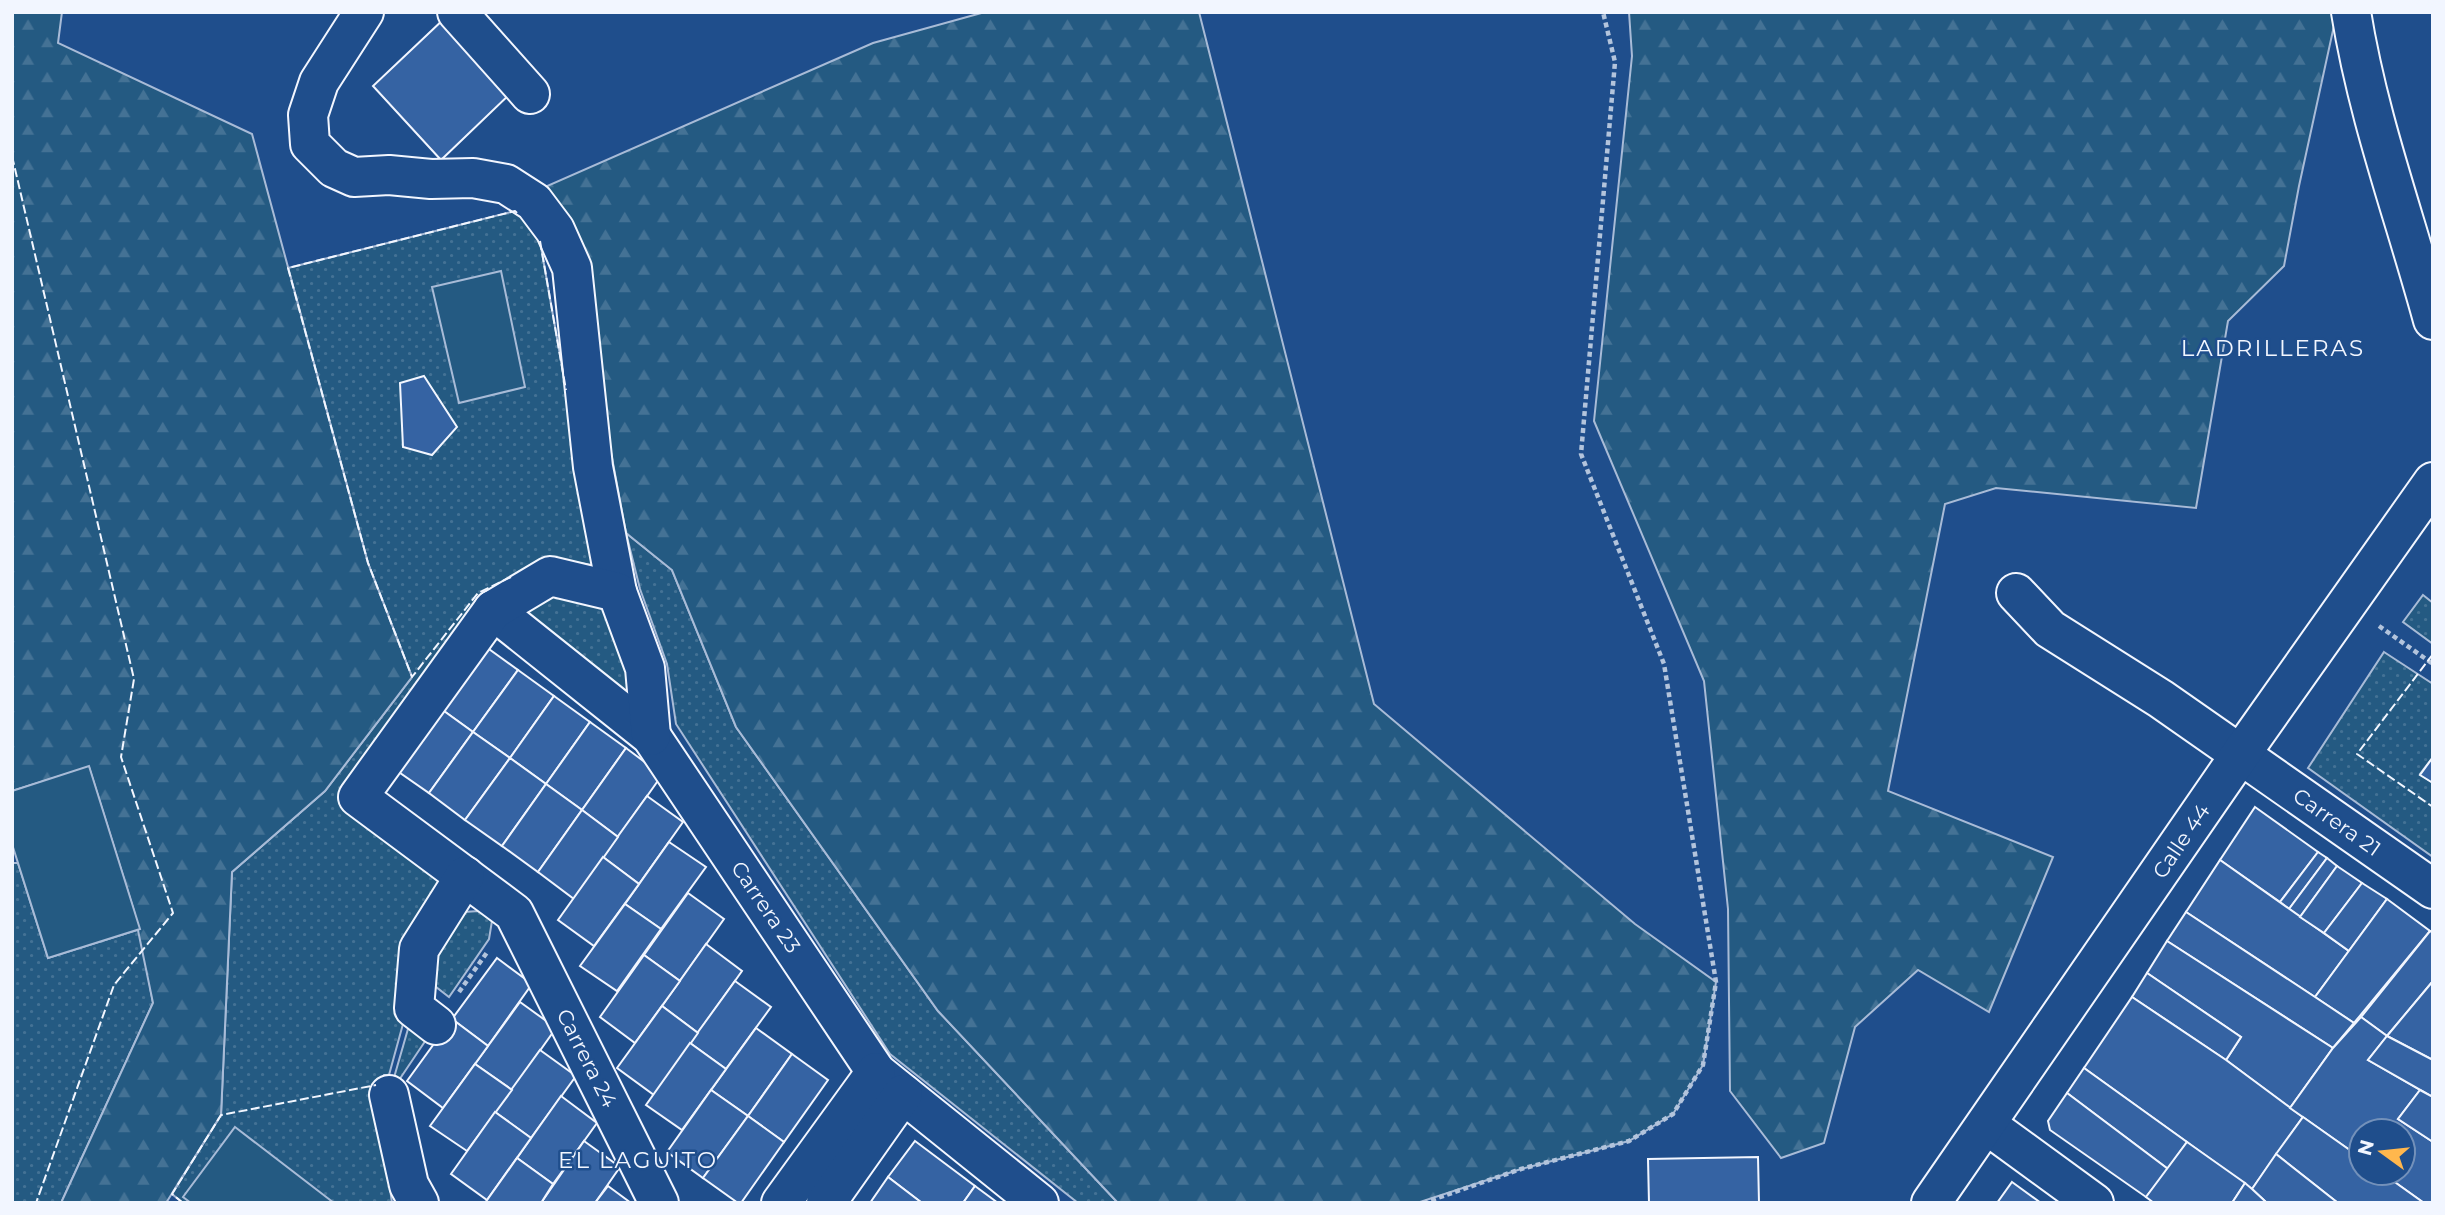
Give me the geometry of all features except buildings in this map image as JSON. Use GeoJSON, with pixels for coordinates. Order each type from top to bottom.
{"type":"FeatureCollection","features":[{"type":"Feature","properties":{"kind":"main road"},"geometry":{"type":"LineString","coordinates":[[363,12],[319,82],[308,115],[310,144],[334,168],[354,177],[389,175],[431,180],[473,178],[506,184],[534,202],[555,230],[572,268],[593,467],[617,592],[645,668],[651,736]]}},
{"type":"Feature","properties":{"kind":"main road"},"geometry":{"type":"LineString","coordinates":[[457,12],[530,94]]}},
{"type":"Feature","properties":{"kind":"main road"},"geometry":{"type":"LineString","coordinates":[[2351,12],[2369,104],[2433,320]]}},
{"type":"Feature","properties":{"kind":"main road","name":"Calle 44"},"geometry":{"type":"LineString","coordinates":[[1931,1203],[2240,755],[2433,482]]}},
{"type":"Feature","properties":{"kind":"main road"},"geometry":{"type":"LineString","coordinates":[[436,1025],[414,1008],[419,949],[465,876],[358,797],[493,610],[550,576],[617,592]]}},
{"type":"Feature","properties":{"kind":"main road","name":"Carrera 21"},"geometry":{"type":"LineString","coordinates":[[2016,593],[2050,629],[2161,698],[2433,889]]}},
{"type":"Feature","properties":{"kind":"main road","name":"Carrera 23"},"geometry":{"type":"LineString","coordinates":[[493,610],[651,736],[889,1083],[1039,1203]]}},
{"type":"Feature","properties":{"kind":"main road","name":"Carrera 24"},"geometry":{"type":"LineString","coordinates":[[465,876],[514,913],[659,1203]]}},
{"type":"Feature","properties":{"kind":"main road"},"geometry":{"type":"LineString","coordinates":[[781,1203],[889,1083]]}},
{"type":"Feature","properties":{"kind":"main road"},"geometry":{"type":"LineString","coordinates":[[825,1203],[889,1083]]}},
{"type":"Feature","properties":{"kind":"main road"},"geometry":{"type":"LineString","coordinates":[[389,1095],[409,1185],[419,1203]]}},
{"type":"Feature","properties":{"kind":"main road"},"geometry":{"type":"LineString","coordinates":[[1987,1125],[2094,1203]]}},
{"type":"Feature","properties":{"kind":"path"},"geometry":{"type":"LineString","coordinates":[[1423,1203],[1521,1168],[1629,1141],[1672,1114],[1703,1065],[1716,982],[1664,664],[1581,454],[1615,62],[1604,12]]}},
{"type":"Feature","properties":{"kind":"path"},"geometry":{"type":"LineString","coordinates":[[2347,603],[2433,664]]}},
{"type":"Feature","properties":{"kind":"green space"},"geometry":{"type":"Polygon","coordinates":[[[12,12],[62,12],[58,43],[252,134],[368,563],[412,677],[325,791],[232,872],[221,1115],[166,1203],[61,1203],[153,1003],[134,911],[89,767],[12,791],[12,12]]]}},
{"type":"Feature","properties":{"kind":"green space"},"geometry":{"type":"Polygon","coordinates":[[[985,12],[1199,12],[1374,704],[1635,924],[1716,982],[1703,1065],[1673,1114],[1629,1141],[1521,1169],[1417,1203],[1118,1203],[938,1011],[736,727],[672,570],[626,533],[597,377],[538,190],[873,43],[985,12]]]}},
{"type":"Feature","properties":{"kind":"green space"},"geometry":{"type":"Polygon","coordinates":[[[1629,12],[2337,12],[2284,266],[2228,321],[2196,508],[1996,488],[1945,504],[1888,791],[2053,857],[1989,1012],[1918,970],[1855,1027],[1824,1143],[1781,1158],[1730,1091],[1728,909],[1704,681],[1594,421],[1632,56],[1629,12]]]}},
{"type":"Feature","properties":{"kind":"green space"},"geometry":{"type":"Polygon","coordinates":[[[515,211],[538,230],[597,566],[551,558],[343,791],[443,878],[389,1075],[384,1075],[376,1085],[392,1203],[183,1203],[172,1194],[221,1115],[232,872],[325,791],[412,677],[368,563],[288,268],[515,211]]]}},
{"type":"Feature","properties":{"kind":"green space"},"geometry":{"type":"Polygon","coordinates":[[[501,271],[525,387],[459,403],[432,287],[501,271]]]}},
{"type":"Feature","properties":{"kind":"green space"},"geometry":{"type":"Polygon","coordinates":[[[626,533],[672,570],[736,727],[938,1011],[1118,1203],[1078,1203],[890,1054],[676,724],[667,664],[640,589],[626,533]]]}},
{"type":"Feature","properties":{"kind":"green space"},"geometry":{"type":"Polygon","coordinates":[[[551,591],[604,605],[627,666],[631,701],[520,613],[551,591]]]}},
{"type":"Feature","properties":{"kind":"green space"},"geometry":{"type":"Polygon","coordinates":[[[2423,595],[2433,603],[2433,644],[2403,622],[2423,595]]]}},
{"type":"Feature","properties":{"kind":"green space"},"geometry":{"type":"Polygon","coordinates":[[[2384,652],[2433,684],[2433,757],[2420,774],[2433,783],[2433,857],[2308,768],[2384,652]]]}},
{"type":"Feature","properties":{"kind":"green space"},"geometry":{"type":"Polygon","coordinates":[[[89,766],[140,929],[48,958],[12,844],[12,791],[89,766]]]}},
{"type":"Feature","properties":{"kind":"green space"},"geometry":{"type":"Polygon","coordinates":[[[12,863],[18,863],[48,958],[140,929],[153,1003],[61,1203],[12,1203],[12,863]]]}},
{"type":"Feature","properties":{"kind":"green space"},"geometry":{"type":"Polygon","coordinates":[[[479,911],[492,921],[489,939],[449,997],[431,983],[439,949],[464,912],[479,911]]]}},
{"type":"Feature","properties":{"kind":"green space"},"geometry":{"type":"Polygon","coordinates":[[[414,1008],[436,1025],[389,1095],[414,1008]]]}},
{"type":"Feature","properties":{"kind":"green space"},"geometry":{"type":"Polygon","coordinates":[[[235,1127],[334,1203],[191,1203],[183,1197],[235,1127]]]}},
{"type":"Feature","properties":{"kind":"fence"},"geometry":{"type":"LineString","coordinates":[[12,156],[134,679],[121,757],[173,913],[114,985],[36,1203]]}},
{"type":"Feature","properties":{"kind":"fence"},"geometry":{"type":"LineString","coordinates":[[511,577],[478,593],[412,677],[368,563],[288,268],[515,211],[517,213]]}},
{"type":"Feature","properties":{"kind":"fence"},"geometry":{"type":"LineString","coordinates":[[540,241],[566,390]]}},
{"type":"Feature","properties":{"kind":"fence"},"geometry":{"type":"LineString","coordinates":[[2433,654],[2357,754],[2433,807]]}},
{"type":"Feature","properties":{"kind":"fence"},"geometry":{"type":"LineString","coordinates":[[183,1203],[172,1194],[221,1115],[376,1085]]}},
{"type":"Feature","properties":{"kind":"district","name":"LADRILLERAS"},"geometry":{"type":"Point","coordinates":[2273,348]}},
{"type":"Feature","properties":{"kind":"district","name":"EL LAGUITO"},"geometry":{"type":"Point","coordinates":[638,1160]}}]}
